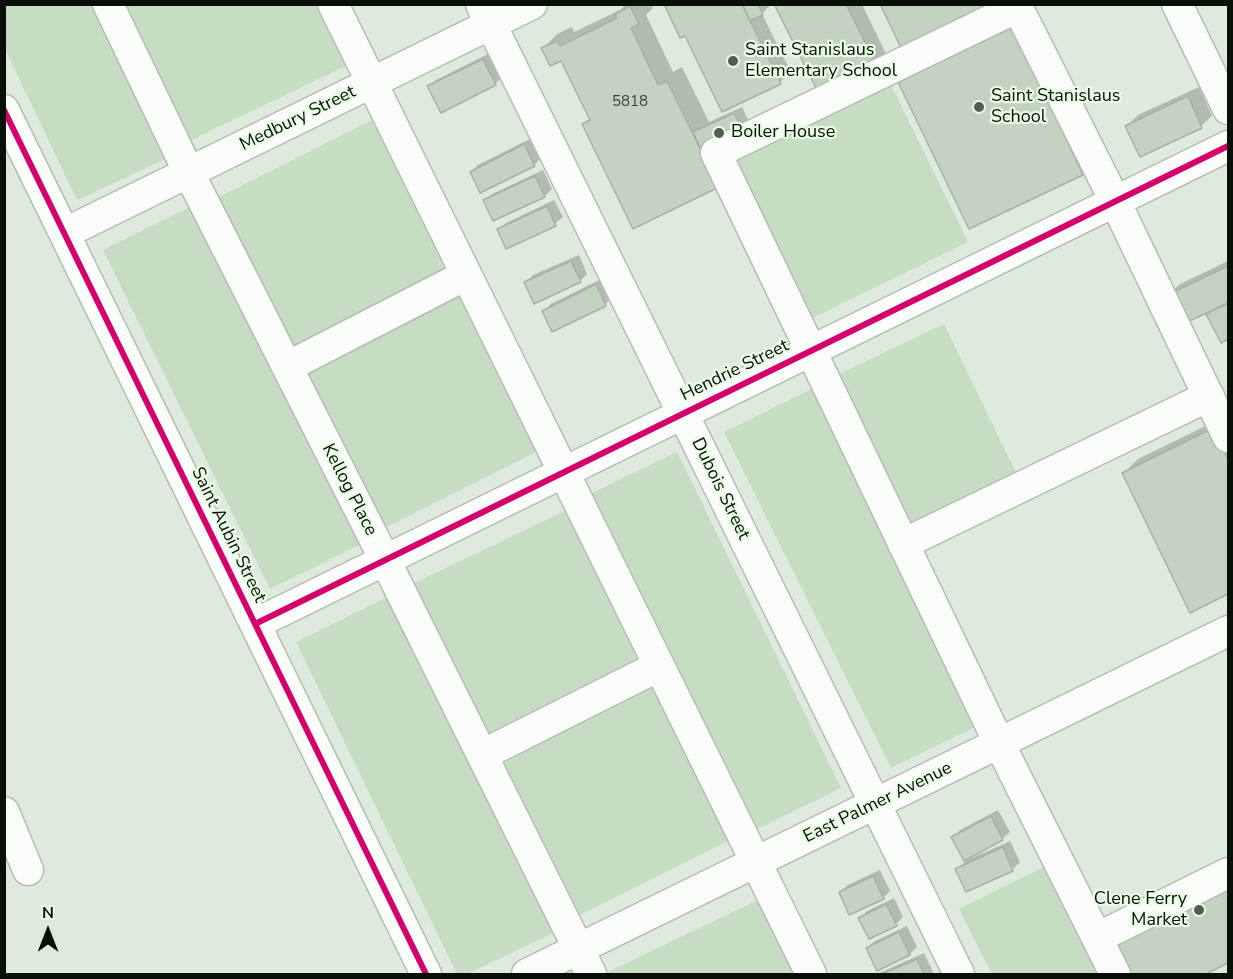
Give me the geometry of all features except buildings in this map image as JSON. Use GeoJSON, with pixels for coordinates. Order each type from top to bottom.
{"type":"FeatureCollection","features":[{"type":"Feature","properties":{"kind":"street","name":"Kellog Place"},"geometry":{"type":"LineString","coordinates":[[108,4],[189,173],[585,962]]}},
{"type":"Feature","properties":{"kind":"street"},"geometry":{"type":"LineString","coordinates":[[333,4],[811,975]]}},
{"type":"Feature","properties":{"kind":"street","name":"Medbury Street"},"geometry":{"type":"LineString","coordinates":[[65,233],[371,83],[486,14],[532,4]]}},
{"type":"Feature","properties":{"kind":"street"},"geometry":{"type":"LineString","coordinates":[[1177,4],[1228,109]]}},
{"type":"Feature","properties":{"kind":"street"},"geometry":{"type":"LineString","coordinates":[[1115,975],[999,743],[716,153],[1017,6],[1115,201],[1228,437]]}},
{"type":"Feature","properties":{"kind":"street","name":"Dubois Street"},"geometry":{"type":"LineString","coordinates":[[486,14],[959,975]]}},
{"type":"Feature","properties":{"kind":"street","name":"Saint Aubin Street"},"geometry":{"type":"LineString","coordinates":[[4,110],[426,975]]}},
{"type":"Feature","properties":{"kind":"street","name":"Hendrie Street"},"geometry":{"type":"LineString","coordinates":[[255,624],[1228,146]]}},
{"type":"Feature","properties":{"kind":"street"},"geometry":{"type":"LineString","coordinates":[[287,367],[466,275]]}},
{"type":"Feature","properties":{"kind":"street"},"geometry":{"type":"LineString","coordinates":[[903,544],[1209,396]]}},
{"type":"Feature","properties":{"kind":"street","name":"East Palmer Avenue"},"geometry":{"type":"LineString","coordinates":[[527,975],[585,962],[756,863],[1228,631]]}},
{"type":"Feature","properties":{"kind":"street"},"geometry":{"type":"LineString","coordinates":[[482,755],[659,666]]}},
{"type":"Feature","properties":{"kind":"street"},"geometry":{"type":"LineString","coordinates":[[4,812],[28,870]]}},
{"type":"Feature","properties":{"kind":"street"},"geometry":{"type":"LineString","coordinates":[[1096,938],[1228,873]]}},
{"type":"Feature","properties":{"kind":"green space"},"geometry":{"type":"Polygon","coordinates":[[[5,5],[95,5],[170,157],[77,200],[5,49],[5,5]]]}},
{"type":"Feature","properties":{"kind":"green space"},"geometry":{"type":"Polygon","coordinates":[[[123,5],[323,5],[352,63],[189,141],[123,5]]]}},
{"type":"Feature","properties":{"kind":"green space"},"geometry":{"type":"Polygon","coordinates":[[[890,83],[968,242],[808,320],[729,161],[890,83]]]}},
{"type":"Feature","properties":{"kind":"green space"},"geometry":{"type":"Polygon","coordinates":[[[378,117],[455,270],[292,352],[215,199],[378,117]]]}},
{"type":"Feature","properties":{"kind":"green space"},"geometry":{"type":"Polygon","coordinates":[[[196,204],[363,543],[270,589],[103,250],[196,204]]]}},
{"type":"Feature","properties":{"kind":"green space"},"geometry":{"type":"Polygon","coordinates":[[[462,290],[542,449],[379,531],[298,372],[462,290]]]}},
{"type":"Feature","properties":{"kind":"green space"},"geometry":{"type":"Polygon","coordinates":[[[944,324],[1019,479],[906,533],[831,378],[944,324]]]}},
{"type":"Feature","properties":{"kind":"green space"},"geometry":{"type":"Polygon","coordinates":[[[814,388],[981,724],[891,768],[724,432],[814,388]]]}},
{"type":"Feature","properties":{"kind":"green space"},"geometry":{"type":"Polygon","coordinates":[[[677,452],[841,788],[751,832],[586,496],[677,452]]]}},
{"type":"Feature","properties":{"kind":"green space"},"geometry":{"type":"Polygon","coordinates":[[[569,509],[645,667],[484,744],[408,586],[569,509]]]}},
{"type":"Feature","properties":{"kind":"green space"},"geometry":{"type":"Polygon","coordinates":[[[392,595],[555,932],[467,974],[457,974],[296,642],[392,595]]]}},
{"type":"Feature","properties":{"kind":"green space"},"geometry":{"type":"Polygon","coordinates":[[[650,682],[730,840],[572,919],[493,761],[650,682]]]}},
{"type":"Feature","properties":{"kind":"green space"},"geometry":{"type":"Polygon","coordinates":[[[1048,865],[1103,974],[992,974],[959,909],[1048,865]]]}},
{"type":"Feature","properties":{"kind":"green space"},"geometry":{"type":"Polygon","coordinates":[[[764,897],[802,974],[604,974],[764,897]]]}},
{"type":"Feature","properties":{"kind":"cycle path"},"geometry":{"type":"LineString","coordinates":[[4,110],[426,974]]}},
{"type":"Feature","properties":{"kind":"cycle path"},"geometry":{"type":"LineString","coordinates":[[255,624],[1228,146]]}},
{"type":"Feature","properties":{"kind":"place","name":"Saint Stanislaus Elementary School"},"geometry":{"type":"Point","coordinates":[733,61]}},
{"type":"Feature","properties":{"kind":"place","name":"Saint Stanislaus School"},"geometry":{"type":"Point","coordinates":[979,107]}},
{"type":"Feature","properties":{"kind":"place","name":"Boiler House"},"geometry":{"type":"Point","coordinates":[719,133]}},
{"type":"Feature","properties":{"kind":"place","name":"Clene Ferry Market"},"geometry":{"type":"Point","coordinates":[1199,910]}}]}
